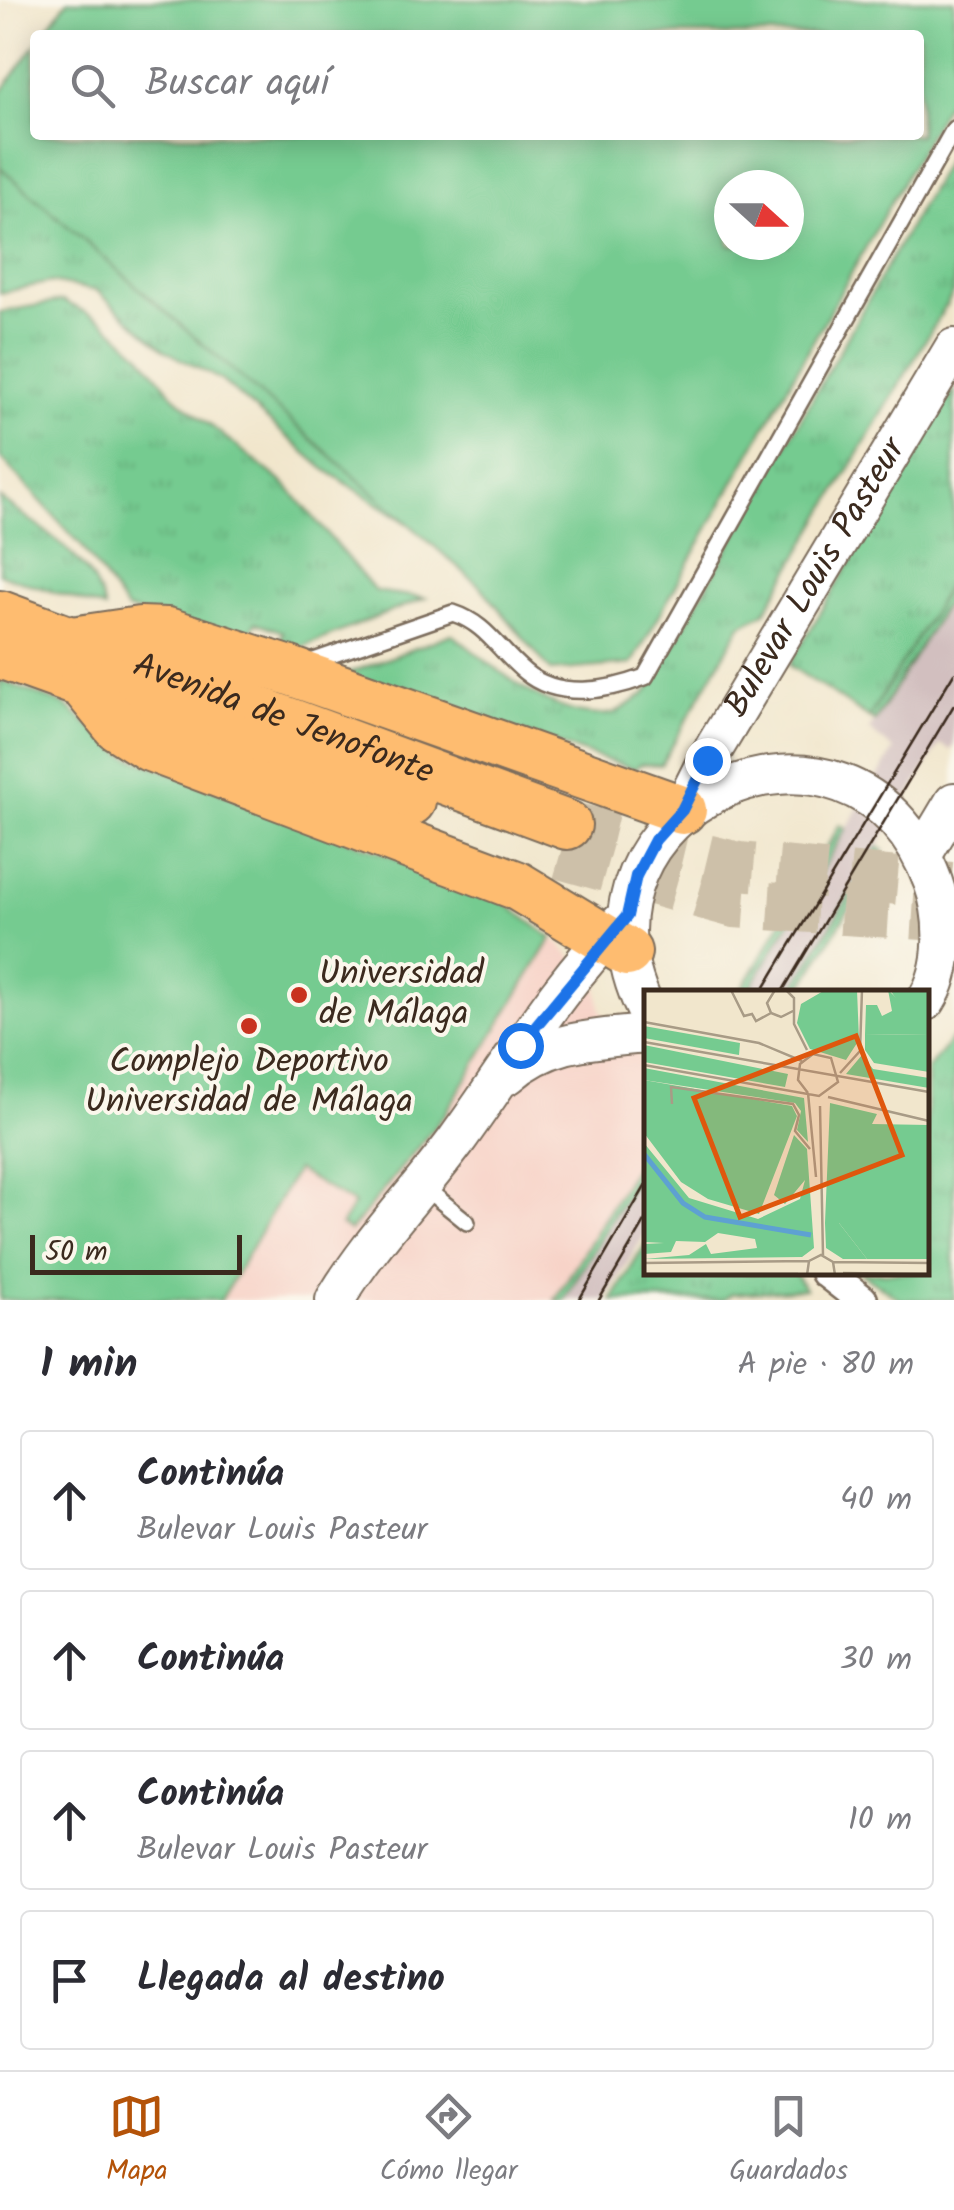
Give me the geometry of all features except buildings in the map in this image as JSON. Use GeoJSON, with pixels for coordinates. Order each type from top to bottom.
{"type":"FeatureCollection","features":[{"type":"Feature","properties":{"kind":"main road","name":"Avenida de Jenofonte"},"geometry":{"type":"LineString","coordinates":[[0,615],[78,663],[564,840]]}},
{"type":"Feature","properties":{"kind":"main road"},"geometry":{"type":"LineString","coordinates":[[619,936],[516,885],[150,747],[117,726],[78,663],[140,631],[168,632],[682,810]]}},
{"type":"Feature","properties":{"kind":"main road","name":"Avenida de Jenofonte"},"geometry":{"type":"LineString","coordinates":[[0,654],[78,663]]}},
{"type":"Feature","properties":{"kind":"street","name":"Bulevar Louis Pasteur"},"geometry":{"type":"LineString","coordinates":[[682,810],[707,760],[954,348]]}},
{"type":"Feature","properties":{"kind":"street"},"geometry":{"type":"LineString","coordinates":[[480,1107],[531,1028],[619,936],[636,876],[655,840],[682,810],[729,783],[766,774],[805,774],[843,784],[877,802],[908,832],[923,854],[940,899],[942,947],[929,990]]}},
{"type":"Feature","properties":{"kind":"street"},"geometry":{"type":"LineString","coordinates":[[923,854],[954,802]]}},
{"type":"Feature","properties":{"kind":"street"},"geometry":{"type":"LineString","coordinates":[[619,936],[644,1005]]}},
{"type":"Feature","properties":{"kind":"street"},"geometry":{"type":"LineString","coordinates":[[335,1300],[419,1183],[480,1107],[529,1056],[585,1038],[644,1034]]}},
{"type":"Feature","properties":{"kind":"street"},"geometry":{"type":"LineString","coordinates":[[830,1275],[862,1300]]}},
{"type":"Feature","properties":{"kind":"lane"},"geometry":{"type":"LineString","coordinates":[[286,670],[453,613],[478,621],[525,673],[551,688],[612,689],[645,677],[954,129]]}},
{"type":"Feature","properties":{"kind":"lane"},"geometry":{"type":"LineString","coordinates":[[419,1183],[467,1222]]}},
{"type":"Feature","properties":{"kind":"shaded area"},"geometry":{"type":"Polygon","coordinates":[[[954,590],[954,745],[951,750],[940,744],[792,990],[749,990],[894,750],[869,730],[954,590]]]}},
{"type":"Feature","properties":{"kind":"shaded area","name":"Complejo Deportivo Universidad de Málaga"},"geometry":{"type":"Polygon","coordinates":[[[0,680],[65,705],[125,755],[494,895],[552,938],[596,980],[601,1011],[644,1062],[644,1151],[555,1300],[0,1300],[0,680]]]}},
{"type":"Feature","properties":{"kind":"shaded area"},"geometry":{"type":"Polygon","coordinates":[[[644,1165],[644,1235],[605,1300],[564,1300],[644,1165]]]}},
{"type":"Feature","properties":{"kind":"green space"},"geometry":{"type":"Polygon","coordinates":[[[68,0],[954,0],[954,90],[632,664],[551,671],[481,587],[0,167],[0,94],[30,52],[30,140],[924,140],[924,30],[46,30],[68,0]]]}},
{"type":"Feature","properties":{"kind":"green space"},"geometry":{"type":"Polygon","coordinates":[[[954,147],[954,292],[765,612],[741,625],[661,765],[641,764],[634,769],[344,675],[452,634],[526,690],[570,710],[613,713],[647,692],[954,147]]]}},
{"type":"Feature","properties":{"kind":"green space"},"geometry":{"type":"Polygon","coordinates":[[[0,167],[413,527],[323,468],[221,380],[166,351],[97,291],[51,282],[0,293],[0,167]]]}},
{"type":"Feature","properties":{"kind":"green space"},"geometry":{"type":"Polygon","coordinates":[[[62,301],[102,320],[140,354],[176,398],[287,486],[375,591],[425,598],[290,652],[277,647],[283,632],[255,622],[249,637],[127,610],[81,545],[0,457],[0,312],[62,301]]]}},
{"type":"Feature","properties":{"kind":"green space"},"geometry":{"type":"Polygon","coordinates":[[[954,389],[954,576],[869,718],[789,665],[954,389]]]}},
{"type":"Feature","properties":{"kind":"green space"},"geometry":{"type":"Polygon","coordinates":[[[0,498],[77,559],[98,590],[105,609],[0,574],[0,498]]]}},
{"type":"Feature","properties":{"kind":"green space"},"geometry":{"type":"Polygon","coordinates":[[[954,576],[954,590],[875,721],[869,718],[954,576]]]}},
{"type":"Feature","properties":{"kind":"green space","name":"Complejo Deportivo Universidad de Málaga"},"geometry":{"type":"Polygon","coordinates":[[[0,680],[65,705],[124,755],[494,895],[552,938],[445,1114],[350,1231],[341,1225],[354,1204],[296,1170],[221,1300],[0,1300],[0,680]]]}},
{"type":"Feature","properties":{"kind":"green space"},"geometry":{"type":"Polygon","coordinates":[[[840,825],[846,829],[749,990],[741,990],[840,825]]]}},
{"type":"Feature","properties":{"kind":"green space"},"geometry":{"type":"Polygon","coordinates":[[[878,847],[884,851],[800,990],[792,990],[878,847]]]}},
{"type":"Feature","properties":{"kind":"green space"},"geometry":{"type":"Polygon","coordinates":[[[954,1036],[954,1300],[901,1300],[863,1275],[929,1275],[929,1067],[954,1036]]]}},
{"type":"Feature","properties":{"kind":"green space"},"geometry":{"type":"Polygon","coordinates":[[[644,1151],[644,1165],[564,1300],[555,1300],[644,1151]]]}},
{"type":"Feature","properties":{"kind":"green space"},"geometry":{"type":"Polygon","coordinates":[[[644,1246],[644,1275],[796,1275],[805,1289],[732,1294],[723,1300],[612,1300],[644,1246]]]}},
{"type":"Feature","properties":{"kind":"tunnel"},"geometry":{"type":"LineString","coordinates":[[567,825],[739,866],[951,886]]}},
{"type":"Feature","properties":{"kind":"tunnel"},"geometry":{"type":"LineString","coordinates":[[560,855],[734,904],[954,918]]}},
{"type":"Feature","properties":{"kind":"tram line"},"geometry":{"type":"LineString","coordinates":[[763,990],[954,673]]}},
{"type":"Feature","properties":{"kind":"tram line"},"geometry":{"type":"LineString","coordinates":[[783,990],[954,705]]}},
{"type":"Feature","properties":{"kind":"tram line"},"geometry":{"type":"LineString","coordinates":[[579,1300],[644,1188]]}},
{"type":"Feature","properties":{"kind":"tram line"},"geometry":{"type":"LineString","coordinates":[[599,1300],[644,1223]]}},
{"type":"Feature","properties":{"kind":"place","name":"Universidad de Málaga"},"geometry":{"type":"Point","coordinates":[299,995]}},
{"type":"Feature","properties":{"kind":"place","name":"Complejo Deportivo Universidad de Málaga"},"geometry":{"type":"Point","coordinates":[249,1026]}},
{"type":"Feature","properties":{"kind":"route"},"geometry":{"type":"LineString","coordinates":[[520,1045],[604,938],[627,916],[636,876],[655,840],[682,810],[707,760]]}}]}
